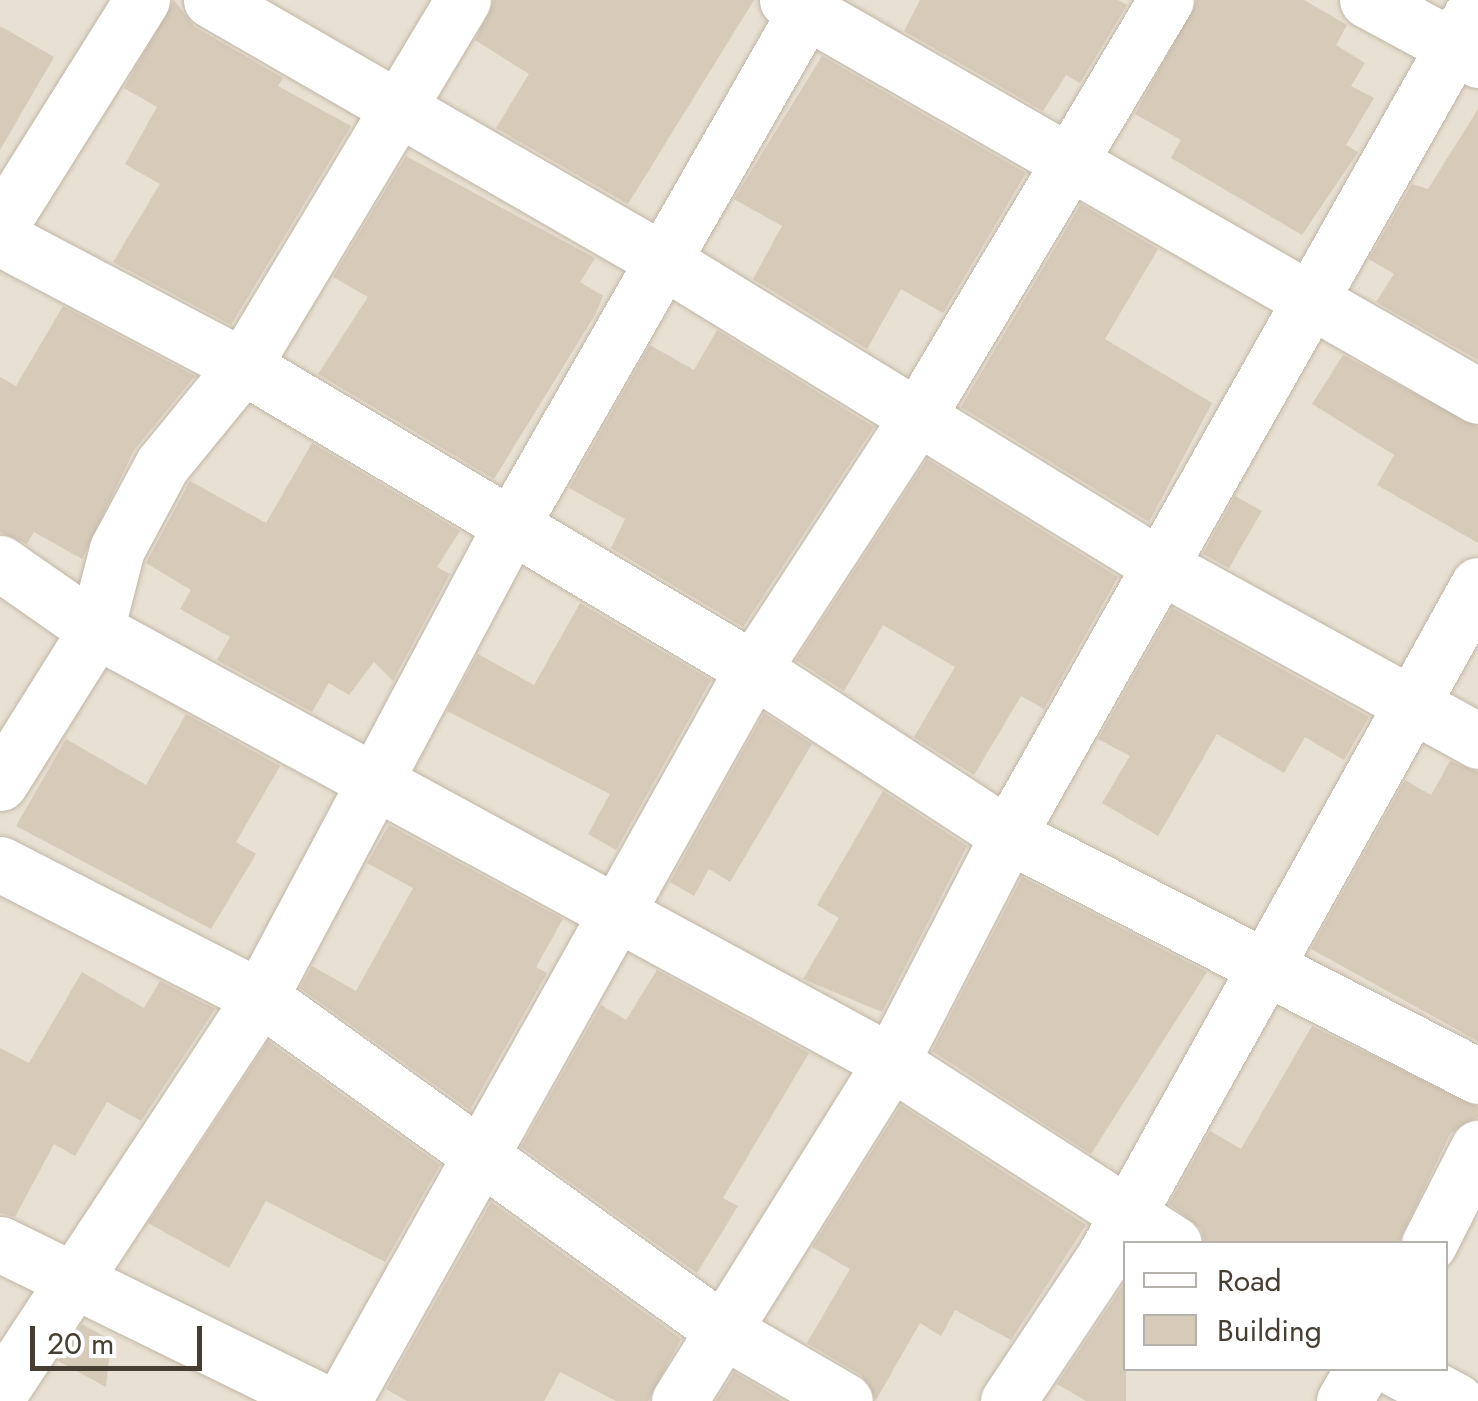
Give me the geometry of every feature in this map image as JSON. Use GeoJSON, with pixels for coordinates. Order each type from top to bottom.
{"type":"FeatureCollection","features":[{"type":"Feature","properties":{"kind":"street"},"geometry":{"type":"LineString","coordinates":[[0,226],[142,0]]}},
{"type":"Feature","properties":{"kind":"street"},"geometry":{"type":"LineString","coordinates":[[211,0],[395,111],[662,260],[916,420],[1162,568],[1478,741]]}},
{"type":"Feature","properties":{"kind":"street"},"geometry":{"type":"LineString","coordinates":[[0,782],[96,630],[117,550],[162,465],[243,366],[463,0]]}},
{"type":"Feature","properties":{"kind":"street"},"geometry":{"type":"LineString","coordinates":[[343,1401],[753,669],[916,420],[1166,0]]}},
{"type":"Feature","properties":{"kind":"street"},"geometry":{"type":"LineString","coordinates":[[678,1401],[891,1062],[1008,836],[1313,299],[1469,36],[1367,0]]}},
{"type":"Feature","properties":{"kind":"street"},"geometry":{"type":"LineString","coordinates":[[0,1392],[260,996],[376,786],[508,531],[801,4],[1478,396]]}},
{"type":"Feature","properties":{"kind":"street"},"geometry":{"type":"LineString","coordinates":[[0,238],[243,366],[508,531],[753,669],[1008,836],[1258,969],[1478,1076]]}},
{"type":"Feature","properties":{"kind":"street"},"geometry":{"type":"LineString","coordinates":[[0,563],[96,630],[376,786],[891,1062],[1169,1241]]}},
{"type":"Feature","properties":{"kind":"street"},"geometry":{"type":"LineString","coordinates":[[1008,1401],[1122,1214],[1478,585]]}},
{"type":"Feature","properties":{"kind":"street"},"geometry":{"type":"LineString","coordinates":[[0,864],[260,996],[484,1154],[721,1329],[845,1401]]}},
{"type":"Feature","properties":{"kind":"street"},"geometry":{"type":"LineString","coordinates":[[1430,1241],[1478,1148]]}},
{"type":"Feature","properties":{"kind":"street"},"geometry":{"type":"LineString","coordinates":[[0,1244],[74,1284],[320,1401]]}},
{"type":"Feature","properties":{"kind":"street"},"geometry":{"type":"LineString","coordinates":[[1344,1401],[1361,1371]]}},
{"type":"Feature","properties":{"kind":"street"},"geometry":{"type":"LineString","coordinates":[[1400,1371],[1456,1401]]}},
{"type":"Feature","properties":{"kind":"shaded area"},"geometry":{"type":"Polygon","coordinates":[[[0,0],[1478,0],[1478,1401],[0,1401],[0,0]]]}},
{"type":"Feature","properties":{"kind":"building"},"geometry":{"type":"Polygon","coordinates":[[[174,0],[195,27],[283,78],[278,86],[351,126],[231,325],[113,262],[160,184],[125,164],[157,107],[124,88],[174,0]]]}},
{"type":"Feature","properties":{"kind":"building"},"geometry":{"type":"Polygon","coordinates":[[[494,0],[754,0],[628,204],[496,128],[529,74],[475,40],[494,0]]]}},
{"type":"Feature","properties":{"kind":"building"},"geometry":{"type":"Polygon","coordinates":[[[920,0],[1118,0],[1127,5],[1080,83],[1066,75],[1043,111],[904,31],[920,0]]]}},
{"type":"Feature","properties":{"kind":"building"},"geometry":{"type":"Polygon","coordinates":[[[1197,0],[1304,0],[1347,25],[1336,45],[1365,63],[1351,86],[1374,98],[1346,145],[1358,152],[1302,235],[1171,158],[1181,140],[1135,114],[1197,0]]]}},
{"type":"Feature","properties":{"kind":"building"},"geometry":{"type":"Polygon","coordinates":[[[0,26],[54,57],[0,150],[0,26]]]}},
{"type":"Feature","properties":{"kind":"building"},"geometry":{"type":"Polygon","coordinates":[[[822,56],[1026,173],[943,313],[901,289],[867,349],[753,279],[782,226],[734,199],[822,56]]]}},
{"type":"Feature","properties":{"kind":"building"},"geometry":{"type":"Polygon","coordinates":[[[1478,109],[1478,360],[1376,302],[1394,274],[1369,259],[1412,184],[1428,189],[1478,109]]]}},
{"type":"Feature","properties":{"kind":"building"},"geometry":{"type":"Polygon","coordinates":[[[406,156],[595,258],[580,282],[603,296],[595,315],[494,479],[318,374],[368,297],[333,277],[406,156]]]}},
{"type":"Feature","properties":{"kind":"building"},"geometry":{"type":"Polygon","coordinates":[[[1081,204],[1158,249],[1105,339],[1212,403],[1149,522],[961,407],[1081,204]]]}},
{"type":"Feature","properties":{"kind":"building"},"geometry":{"type":"Polygon","coordinates":[[[63,306],[195,376],[134,450],[82,559],[34,532],[27,544],[0,532],[0,377],[16,386],[63,306]]]}},
{"type":"Feature","properties":{"kind":"building"},"geometry":{"type":"Polygon","coordinates":[[[717,330],[874,427],[743,627],[611,548],[625,519],[569,488],[650,345],[694,370],[717,330]]]}},
{"type":"Feature","properties":{"kind":"building"},"geometry":{"type":"Polygon","coordinates":[[[1343,355],[1478,427],[1478,543],[1377,485],[1394,455],[1312,404],[1343,355]]]}},
{"type":"Feature","properties":{"kind":"building"},"geometry":{"type":"Polygon","coordinates":[[[312,443],[460,531],[437,567],[450,574],[393,681],[374,662],[349,695],[329,683],[312,712],[217,660],[230,637],[180,609],[191,590],[146,563],[190,481],[266,523],[312,443]]]}},
{"type":"Feature","properties":{"kind":"building"},"geometry":{"type":"Polygon","coordinates":[[[927,459],[1118,577],[1044,709],[1021,696],[974,775],[914,737],[955,667],[883,625],[844,691],[796,660],[927,459]]]}},
{"type":"Feature","properties":{"kind":"building"},"geometry":{"type":"Polygon","coordinates":[[[1235,496],[1262,511],[1229,568],[1203,554],[1235,496]]]}},
{"type":"Feature","properties":{"kind":"building"},"geometry":{"type":"Polygon","coordinates":[[[580,603],[711,680],[616,850],[588,834],[610,794],[447,711],[478,654],[534,685],[580,603]]]}},
{"type":"Feature","properties":{"kind":"building"},"geometry":{"type":"Polygon","coordinates":[[[1172,608],[1369,717],[1344,760],[1305,737],[1284,773],[1217,734],[1158,836],[1102,803],[1130,756],[1098,739],[1172,608]]]}},
{"type":"Feature","properties":{"kind":"building"},"geometry":{"type":"Polygon","coordinates":[[[764,713],[812,744],[730,882],[709,869],[694,896],[670,882],[764,713]]]}},
{"type":"Feature","properties":{"kind":"building"},"geometry":{"type":"Polygon","coordinates":[[[186,714],[280,766],[236,842],[256,854],[211,929],[16,826],[66,739],[146,785],[186,714]]]}},
{"type":"Feature","properties":{"kind":"building"},"geometry":{"type":"Polygon","coordinates":[[[1450,761],[1478,772],[1478,1041],[1311,949],[1405,780],[1431,795],[1450,761]]]}},
{"type":"Feature","properties":{"kind":"building"},"geometry":{"type":"Polygon","coordinates":[[[883,791],[967,846],[882,1012],[803,979],[839,918],[817,905],[883,791]]]}},
{"type":"Feature","properties":{"kind":"building"},"geometry":{"type":"Polygon","coordinates":[[[389,825],[563,919],[536,967],[547,973],[470,1110],[300,988],[312,966],[356,991],[413,888],[367,863],[389,825]]]}},
{"type":"Feature","properties":{"kind":"building"},"geometry":{"type":"Polygon","coordinates":[[[1022,877],[1207,972],[1091,1154],[932,1051],[1022,877]]]}},
{"type":"Feature","properties":{"kind":"building"},"geometry":{"type":"Polygon","coordinates":[[[657,970],[809,1053],[723,1198],[738,1206],[697,1273],[521,1147],[601,1005],[626,1020],[657,970]]]}},
{"type":"Feature","properties":{"kind":"building"},"geometry":{"type":"Polygon","coordinates":[[[82,972],[144,1008],[160,981],[215,1009],[141,1121],[107,1102],[75,1156],[54,1144],[15,1217],[0,1213],[0,1048],[29,1063],[82,972]]]}},
{"type":"Feature","properties":{"kind":"building"},"geometry":{"type":"Polygon","coordinates":[[[1312,1026],[1478,1107],[1478,1117],[1450,1134],[1399,1241],[1204,1241],[1201,1229],[1169,1204],[1210,1131],[1241,1149],[1312,1026]]]}},
{"type":"Feature","properties":{"kind":"building"},"geometry":{"type":"Polygon","coordinates":[[[268,1041],[440,1165],[385,1262],[266,1201],[229,1268],[148,1223],[268,1041]]]}},
{"type":"Feature","properties":{"kind":"building"},"geometry":{"type":"Polygon","coordinates":[[[901,1105],[1086,1225],[1011,1340],[955,1310],[941,1336],[920,1323],[876,1400],[861,1375],[807,1343],[850,1269],[812,1247],[901,1105]]]}},
{"type":"Feature","properties":{"kind":"building"},"geometry":{"type":"Polygon","coordinates":[[[491,1202],[681,1339],[648,1401],[616,1401],[560,1372],[544,1401],[407,1401],[386,1389],[491,1202]]]}},
{"type":"Feature","properties":{"kind":"building"},"geometry":{"type":"Polygon","coordinates":[[[1123,1285],[1126,1401],[1086,1401],[1057,1384],[1123,1285]]]}},
{"type":"Feature","properties":{"kind":"building"},"geometry":{"type":"Polygon","coordinates":[[[82,1324],[111,1340],[106,1387],[58,1361],[82,1324]]]}},
{"type":"Feature","properties":{"kind":"building"},"geometry":{"type":"Polygon","coordinates":[[[734,1372],[783,1401],[716,1401],[734,1372]]]}}]}
